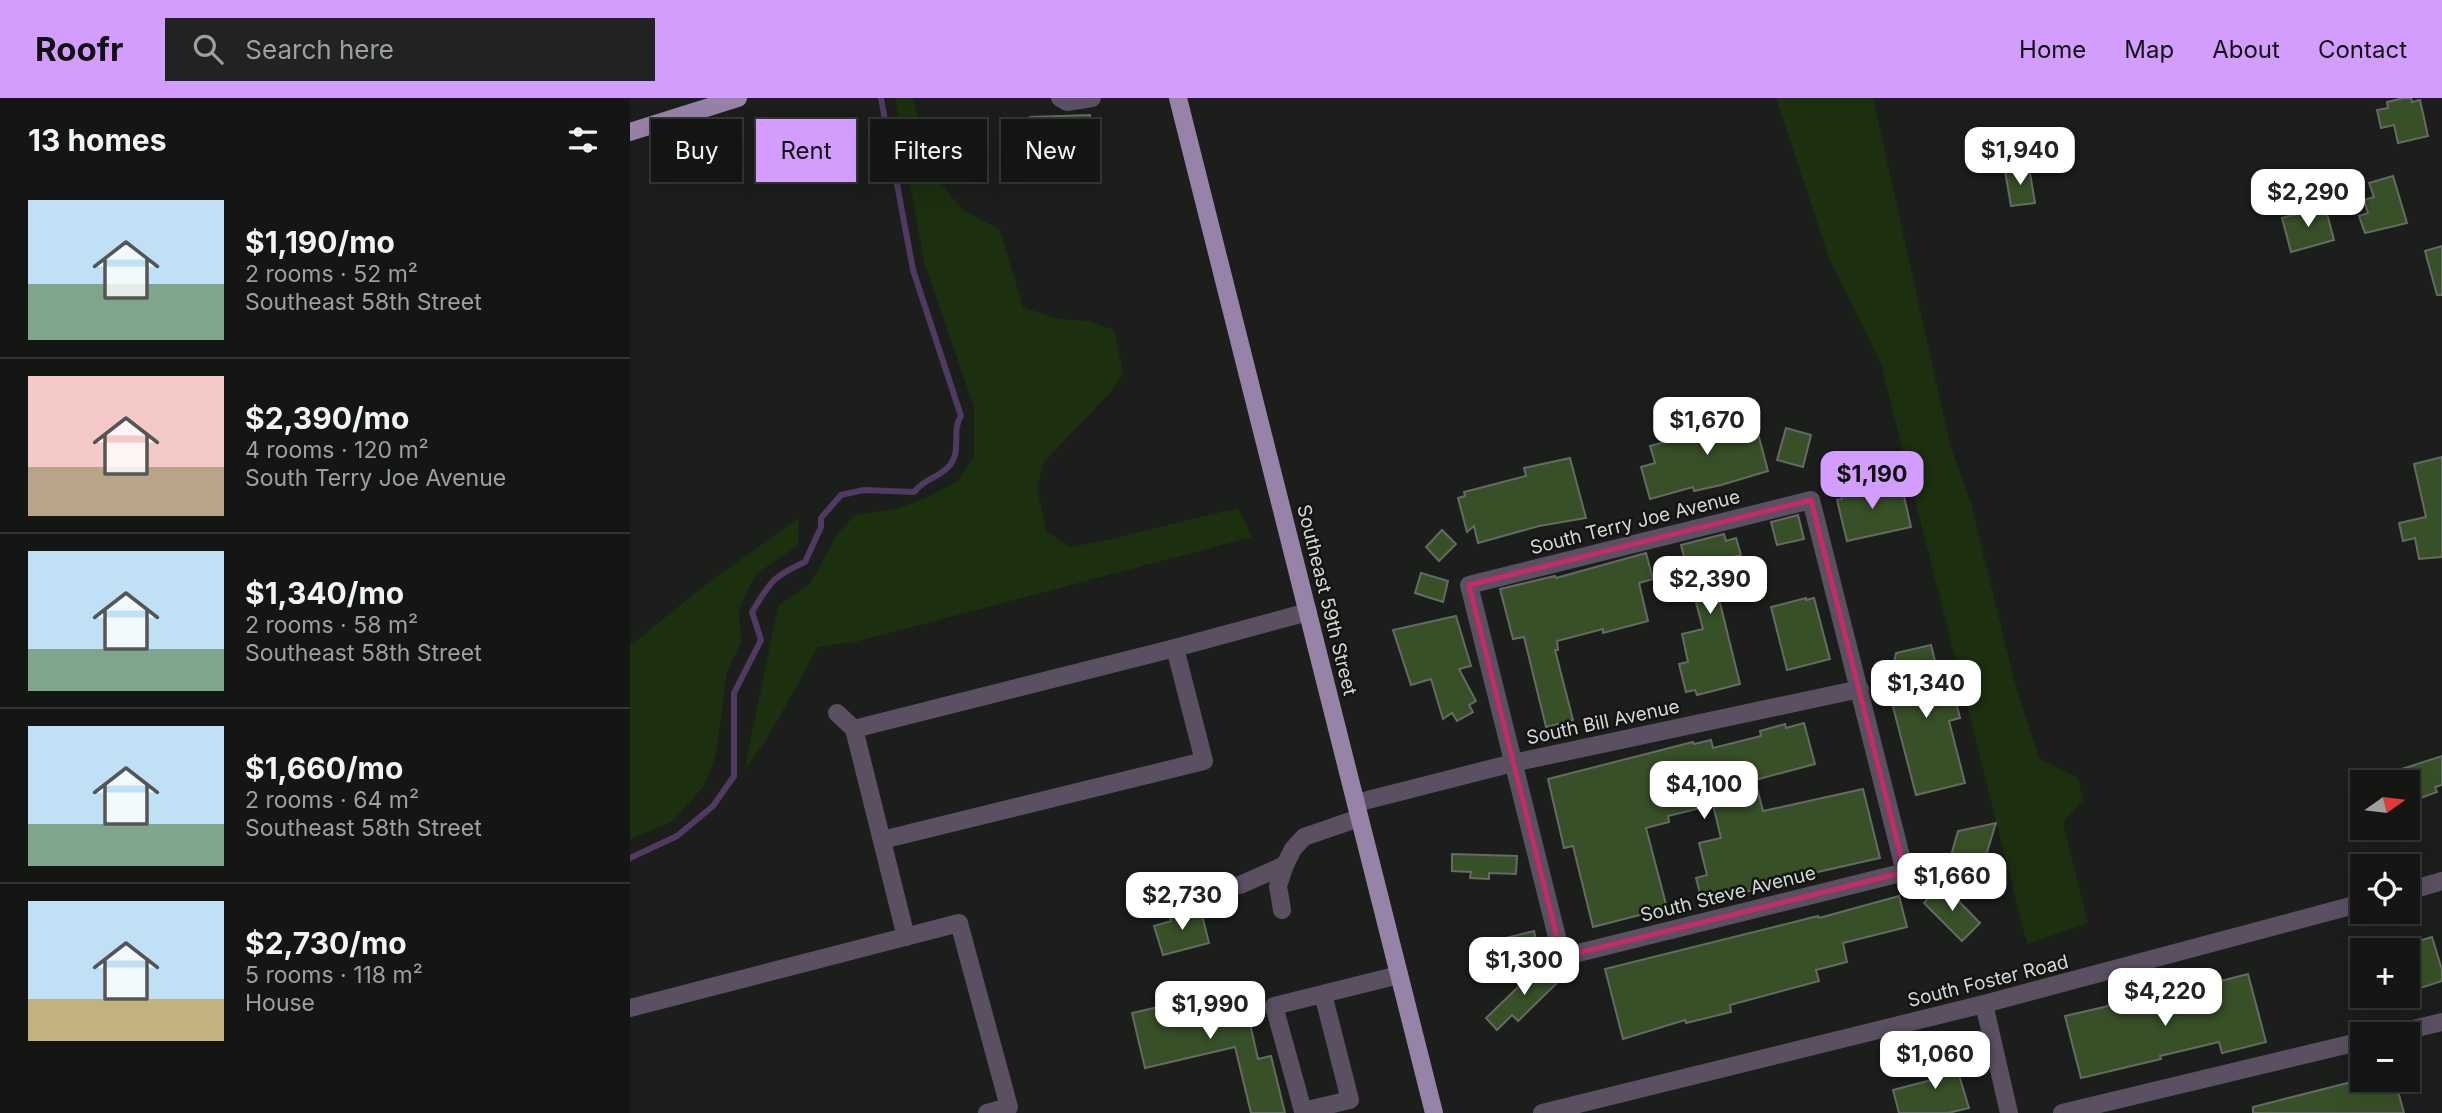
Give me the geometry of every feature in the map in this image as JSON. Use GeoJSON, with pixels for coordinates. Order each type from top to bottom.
{"type":"FeatureCollection","features":[{"type":"Feature","properties":{"kind":"main road"},"geometry":{"type":"LineString","coordinates":[[630,132],[738,98]]}},
{"type":"Feature","properties":{"kind":"main road","name":"Southeast 59th Street"},"geometry":{"type":"LineString","coordinates":[[1178,98],[1434,1113]]}},
{"type":"Feature","properties":{"kind":"street"},"geometry":{"type":"LineString","coordinates":[[1060,98],[1067,102],[1092,98]]}},
{"type":"Feature","properties":{"kind":"street","name":"South Terry Joe Avenue"},"geometry":{"type":"LineString","coordinates":[[1513,763],[1469,585],[1811,500],[1860,689]]}},
{"type":"Feature","properties":{"kind":"street"},"geometry":{"type":"LineString","coordinates":[[854,729],[1308,612]]}},
{"type":"Feature","properties":{"kind":"street"},"geometry":{"type":"LineString","coordinates":[[882,840],[1204,761],[1175,648]]}},
{"type":"Feature","properties":{"kind":"street","name":"South Bill Avenue"},"geometry":{"type":"LineString","coordinates":[[1285,865],[1293,849],[1304,837],[1357,811],[1513,763],[1860,689]]}},
{"type":"Feature","properties":{"kind":"street","name":"South Steve Avenue"},"geometry":{"type":"LineString","coordinates":[[1513,763],[1562,957],[1905,872],[1860,689]]}},
{"type":"Feature","properties":{"kind":"street"},"geometry":{"type":"LineString","coordinates":[[837,713],[854,729],[906,937]]}},
{"type":"Feature","properties":{"kind":"street"},"geometry":{"type":"LineString","coordinates":[[1240,885],[1285,865]]}},
{"type":"Feature","properties":{"kind":"street"},"geometry":{"type":"LineString","coordinates":[[1282,910],[1278,886],[1285,865]]}},
{"type":"Feature","properties":{"kind":"street"},"geometry":{"type":"LineString","coordinates":[[2420,887],[2442,881]]}},
{"type":"Feature","properties":{"kind":"street","name":"South Foster Road"},"geometry":{"type":"LineString","coordinates":[[1542,1113],[1984,1004],[2350,906]]}},
{"type":"Feature","properties":{"kind":"street"},"geometry":{"type":"LineString","coordinates":[[630,1008],[959,923],[1009,1107],[987,1113]]}},
{"type":"Feature","properties":{"kind":"street"},"geometry":{"type":"LineString","coordinates":[[1323,994],[1350,1100],[1303,1111],[1274,1006],[1399,975]]}},
{"type":"Feature","properties":{"kind":"street"},"geometry":{"type":"LineString","coordinates":[[1984,1004],[2009,1113]]}},
{"type":"Feature","properties":{"kind":"street"},"geometry":{"type":"LineString","coordinates":[[2420,1027],[2442,1022]]}},
{"type":"Feature","properties":{"kind":"street"},"geometry":{"type":"LineString","coordinates":[[2062,1113],[2350,1044]]}},
{"type":"Feature","properties":{"kind":"highlighted area"},"geometry":{"type":"Polygon","coordinates":[[[1811,500],[1905,872],[1562,957],[1469,585],[1811,500]]]}},
{"type":"Feature","properties":{"kind":"green space"},"geometry":{"type":"Polygon","coordinates":[[[895,98],[913,98],[918,119],[899,119],[895,98]]]}},
{"type":"Feature","properties":{"kind":"green space"},"geometry":{"type":"Polygon","coordinates":[[[1776,98],[1873,98],[1950,444],[1971,504],[2015,683],[2039,758],[2078,778],[2083,800],[2063,823],[2088,923],[2027,944],[1881,364],[1829,258],[1776,98]]]}},
{"type":"Feature","properties":{"kind":"green space"},"geometry":{"type":"Polygon","coordinates":[[[910,182],[940,182],[963,210],[1000,230],[1023,307],[1058,319],[1090,321],[1114,330],[1123,372],[1111,392],[1044,462],[1037,487],[1046,531],[1070,547],[1238,508],[1252,537],[855,642],[818,647],[771,732],[744,772],[778,606],[810,584],[837,534],[855,515],[896,509],[926,498],[958,481],[974,456],[974,407],[924,262],[910,182]]]}},
{"type":"Feature","properties":{"kind":"green space"},"geometry":{"type":"Polygon","coordinates":[[[799,518],[798,545],[755,575],[739,609],[741,642],[727,672],[716,755],[704,786],[672,822],[630,839],[630,646],[700,589],[799,518]]]}},
{"type":"Feature","properties":{"kind":"building"},"geometry":{"type":"Polygon","coordinates":[[[2411,98],[2412,102],[2420,100],[2428,136],[2398,143],[2394,125],[2381,128],[2377,110],[2388,108],[2387,102],[2411,98]]]}},
{"type":"Feature","properties":{"kind":"building"},"geometry":{"type":"Polygon","coordinates":[[[1090,115],[1090,119],[1030,119],[1090,115]]]}},
{"type":"Feature","properties":{"kind":"building"},"geometry":{"type":"Polygon","coordinates":[[[2029,167],[2035,203],[2011,206],[2005,171],[2029,167]]]}},
{"type":"Feature","properties":{"kind":"building"},"geometry":{"type":"Polygon","coordinates":[[[2393,176],[2407,223],[2365,233],[2359,216],[2368,213],[2364,200],[2374,197],[2369,183],[2393,176]]]}},
{"type":"Feature","properties":{"kind":"building"},"geometry":{"type":"Polygon","coordinates":[[[2325,206],[2334,240],[2291,252],[2282,218],[2325,206]]]}},
{"type":"Feature","properties":{"kind":"building"},"geometry":{"type":"Polygon","coordinates":[[[2442,246],[2442,295],[2437,295],[2425,251],[2442,246]]]}},
{"type":"Feature","properties":{"kind":"building"},"geometry":{"type":"Polygon","coordinates":[[[1752,411],[1768,471],[1721,485],[1694,491],[1693,487],[1650,499],[1641,467],[1655,463],[1650,446],[1679,438],[1678,434],[1706,424],[1752,411]]]}},
{"type":"Feature","properties":{"kind":"building"},"geometry":{"type":"Polygon","coordinates":[[[1786,428],[1811,435],[1803,467],[1777,460],[1786,428]]]}},
{"type":"Feature","properties":{"kind":"building"},"geometry":{"type":"Polygon","coordinates":[[[2442,457],[2442,557],[2419,559],[2415,538],[2403,541],[2399,523],[2426,517],[2414,464],[2442,457]]]}},
{"type":"Feature","properties":{"kind":"building"},"geometry":{"type":"Polygon","coordinates":[[[1570,458],[1586,518],[1539,526],[1478,543],[1474,526],[1467,532],[1458,498],[1465,496],[1464,492],[1526,476],[1524,468],[1570,458]]]}},
{"type":"Feature","properties":{"kind":"building"},"geometry":{"type":"Polygon","coordinates":[[[1854,479],[1861,494],[1901,483],[1911,527],[1847,541],[1837,500],[1842,499],[1838,483],[1854,479]]]}},
{"type":"Feature","properties":{"kind":"building"},"geometry":{"type":"Polygon","coordinates":[[[1798,515],[1804,539],[1777,545],[1771,522],[1798,515]]]}},
{"type":"Feature","properties":{"kind":"building"},"geometry":{"type":"Polygon","coordinates":[[[1442,530],[1456,544],[1439,561],[1426,547],[1442,530]]]}},
{"type":"Feature","properties":{"kind":"building"},"geometry":{"type":"Polygon","coordinates":[[[1724,534],[1726,541],[1736,538],[1741,555],[1729,558],[1739,594],[1719,599],[1740,684],[1697,695],[1695,690],[1686,692],[1679,664],[1688,662],[1682,634],[1703,629],[1681,545],[1724,534]]]}},
{"type":"Feature","properties":{"kind":"building"},"geometry":{"type":"Polygon","coordinates":[[[1646,553],[1653,579],[1639,583],[1648,621],[1557,641],[1558,650],[1555,650],[1573,720],[1546,727],[1524,637],[1513,639],[1500,589],[1555,576],[1556,578],[1646,553]]]}},
{"type":"Feature","properties":{"kind":"building"},"geometry":{"type":"Polygon","coordinates":[[[1421,573],[1448,581],[1443,602],[1415,593],[1421,573]]]}},
{"type":"Feature","properties":{"kind":"building"},"geometry":{"type":"Polygon","coordinates":[[[1814,598],[1830,659],[1787,670],[1771,607],[1814,598]]]}},
{"type":"Feature","properties":{"kind":"building"},"geometry":{"type":"Polygon","coordinates":[[[1456,616],[1471,666],[1459,669],[1476,701],[1469,705],[1473,712],[1457,721],[1452,713],[1443,719],[1431,679],[1411,685],[1393,630],[1456,616]]]}},
{"type":"Feature","properties":{"kind":"building"},"geometry":{"type":"Polygon","coordinates":[[[1931,645],[1939,676],[1949,673],[1960,718],[1949,721],[1965,783],[1916,795],[1887,693],[1896,653],[1931,645]]]}},
{"type":"Feature","properties":{"kind":"building"},"geometry":{"type":"Polygon","coordinates":[[[1804,723],[1815,764],[1755,780],[1763,811],[1863,789],[1880,858],[1773,882],[1774,885],[1745,892],[1744,889],[1701,897],[1696,878],[1707,875],[1699,843],[1721,838],[1713,805],[1668,816],[1669,822],[1646,828],[1667,908],[1593,927],[1573,846],[1564,848],[1548,779],[1693,742],[1711,740],[1713,748],[1761,736],[1760,731],[1785,724],[1786,728],[1804,723]]]}},
{"type":"Feature","properties":{"kind":"building"},"geometry":{"type":"Polygon","coordinates":[[[2442,756],[2442,785],[2435,787],[2437,792],[2420,798],[2420,770],[2399,770],[2442,756]]]}},
{"type":"Feature","properties":{"kind":"building"},"geometry":{"type":"Polygon","coordinates":[[[1996,823],[1980,875],[1948,866],[1958,831],[1996,823]]]}},
{"type":"Feature","properties":{"kind":"building"},"geometry":{"type":"Polygon","coordinates":[[[1452,854],[1517,856],[1516,874],[1489,873],[1489,879],[1470,878],[1471,872],[1452,871],[1452,854]]]}},
{"type":"Feature","properties":{"kind":"building"},"geometry":{"type":"Polygon","coordinates":[[[1942,884],[1980,923],[1962,941],[1924,903],[1942,884]]]}},
{"type":"Feature","properties":{"kind":"building"},"geometry":{"type":"Polygon","coordinates":[[[1899,896],[1907,927],[1843,943],[1847,962],[1816,970],[1819,981],[1730,1005],[1731,1012],[1686,1023],[1685,1020],[1623,1039],[1605,969],[1899,896]]]}},
{"type":"Feature","properties":{"kind":"building"},"geometry":{"type":"Polygon","coordinates":[[[1200,907],[1209,943],[1163,955],[1154,926],[1171,921],[1169,916],[1200,907]]]}},
{"type":"Feature","properties":{"kind":"building"},"geometry":{"type":"Polygon","coordinates":[[[1534,931],[1539,953],[1490,966],[1485,943],[1534,931]]]}},
{"type":"Feature","properties":{"kind":"building"},"geometry":{"type":"Polygon","coordinates":[[[2432,937],[2442,970],[2442,981],[2420,988],[2420,940],[2432,937]]]}},
{"type":"Feature","properties":{"kind":"building"},"geometry":{"type":"Polygon","coordinates":[[[1543,963],[1558,982],[1518,1021],[1512,1015],[1497,1030],[1486,1018],[1543,963]]]}},
{"type":"Feature","properties":{"kind":"building"},"geometry":{"type":"Polygon","coordinates":[[[2248,974],[2266,1042],[2222,1053],[2219,1042],[2081,1078],[2065,1016],[2147,997],[2150,1009],[2207,996],[2205,985],[2248,974]]]}},
{"type":"Feature","properties":{"kind":"building"},"geometry":{"type":"Polygon","coordinates":[[[1242,988],[1258,1059],[1271,1056],[1285,1113],[1251,1113],[1235,1047],[1145,1068],[1132,1013],[1242,988]]]}},
{"type":"Feature","properties":{"kind":"building"},"geometry":{"type":"Polygon","coordinates":[[[1952,1052],[1969,1108],[1948,1113],[1899,1113],[1893,1090],[1939,1078],[1933,1056],[1952,1052]]]}},
{"type":"Feature","properties":{"kind":"building"},"geometry":{"type":"Polygon","coordinates":[[[2350,1082],[2350,1092],[2398,1092],[2404,1113],[2253,1113],[2253,1107],[2350,1082]]]}},
{"type":"Feature","properties":{"kind":"waterway"},"geometry":{"type":"LineString","coordinates":[[630,858],[677,836],[713,806],[734,776],[734,693],[761,640],[752,612],[773,581],[805,562],[821,527],[821,518],[841,495],[864,490],[914,492],[946,469],[954,459],[961,416],[913,270],[881,98]]}}]}
